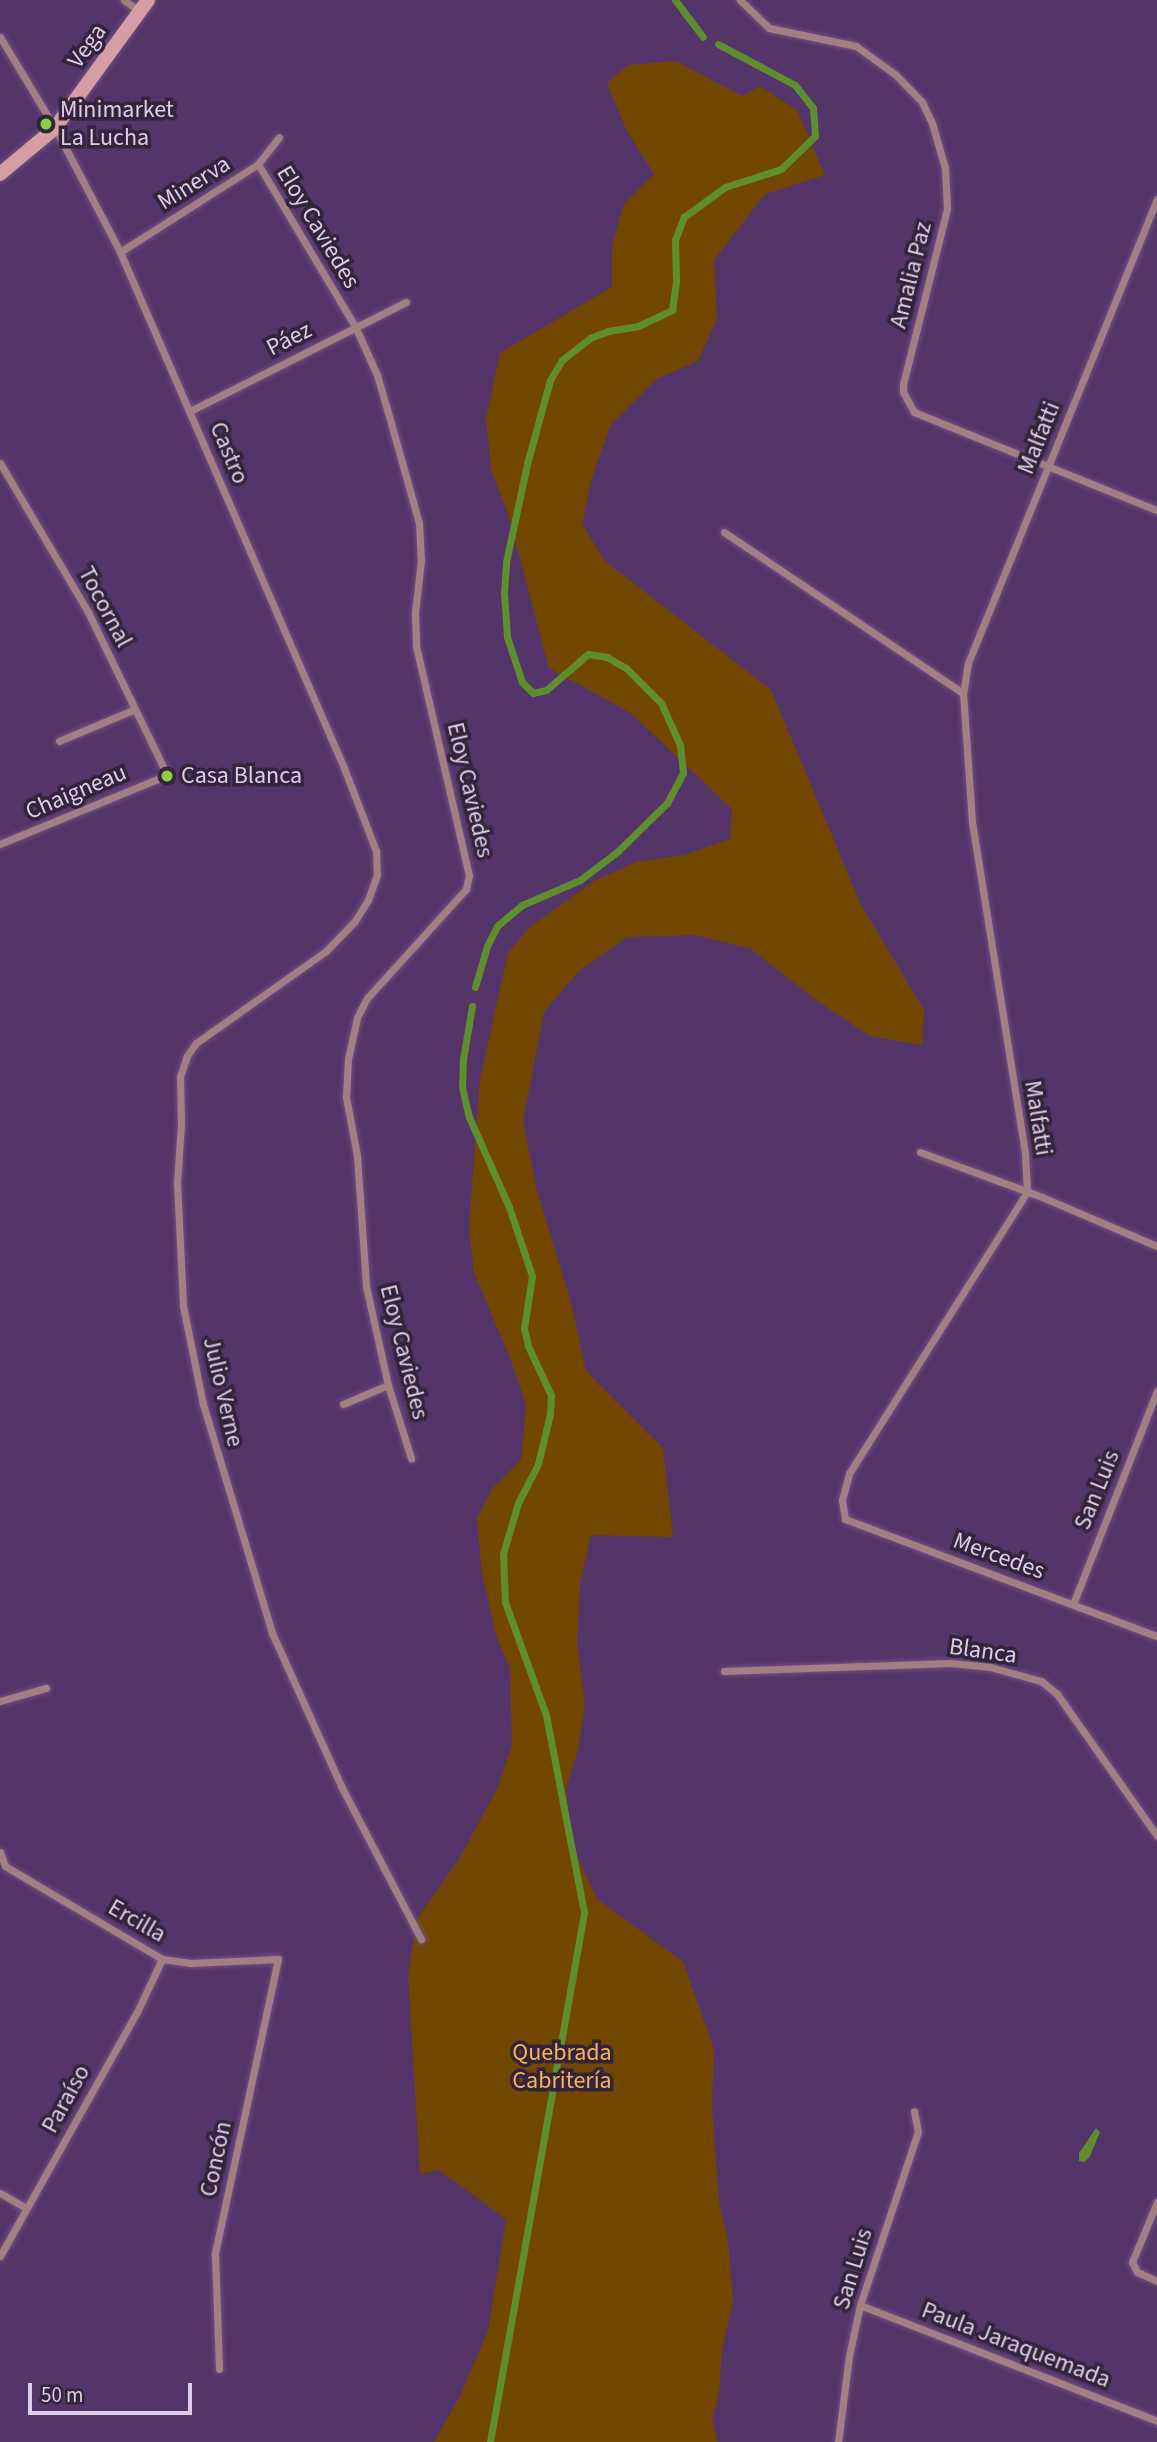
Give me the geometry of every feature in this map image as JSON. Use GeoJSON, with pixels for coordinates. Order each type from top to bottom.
{"type":"FeatureCollection","features":[{"type":"Feature","properties":{"kind":"street"},"geometry":{"type":"LineString","coordinates":[[124,0],[144,6]]}},
{"type":"Feature","properties":{"kind":"street","name":"Amalia Paz"},"geometry":{"type":"LineString","coordinates":[[740,0],[769,28],[856,46],[896,75],[922,103],[940,145],[946,168],[947,209],[903,392],[909,406],[920,416],[1157,510]]}},
{"type":"Feature","properties":{"kind":"street","name":"Vega"},"geometry":{"type":"LineString","coordinates":[[0,174],[55,128],[144,6]]}},
{"type":"Feature","properties":{"kind":"street","name":"Castro"},"geometry":{"type":"LineString","coordinates":[[0,37],[55,128],[120,252],[344,768],[376,851],[377,875],[368,900]]}},
{"type":"Feature","properties":{"kind":"street","name":"Minerva"},"geometry":{"type":"LineString","coordinates":[[120,252],[258,164],[279,137]]}},
{"type":"Feature","properties":{"kind":"street","name":"Eloy Caviedes"},"geometry":{"type":"LineString","coordinates":[[258,164],[355,326],[377,374],[419,523],[421,561],[415,613],[416,646],[469,875],[466,889],[367,998],[357,1018],[348,1059],[346,1097],[357,1156],[366,1286],[388,1385],[411,1458]]}},
{"type":"Feature","properties":{"kind":"street","name":"Malfatti"},"geometry":{"type":"LineString","coordinates":[[842,1500],[849,1474],[1027,1192],[1026,1153],[972,822],[963,693],[968,663],[1157,198]]}},
{"type":"Feature","properties":{"kind":"street","name":"Páez"},"geometry":{"type":"LineString","coordinates":[[190,411],[406,302]]}},
{"type":"Feature","properties":{"kind":"street","name":"Tocornal"},"geometry":{"type":"LineString","coordinates":[[0,463],[88,612],[167,775]]}},
{"type":"Feature","properties":{"kind":"street"},"geometry":{"type":"LineString","coordinates":[[724,532],[963,693]]}},
{"type":"Feature","properties":{"kind":"street"},"geometry":{"type":"LineString","coordinates":[[60,741],[135,709]]}},
{"type":"Feature","properties":{"kind":"street","name":"Chaigneau"},"geometry":{"type":"LineString","coordinates":[[0,844],[167,775]]}},
{"type":"Feature","properties":{"kind":"street","name":"Julio Verne"},"geometry":{"type":"LineString","coordinates":[[368,900],[355,921],[326,951],[196,1042],[187,1056],[180,1076],[181,1124],[177,1182],[183,1306],[203,1404],[272,1633],[336,1775],[421,1939]]}},
{"type":"Feature","properties":{"kind":"street"},"geometry":{"type":"LineString","coordinates":[[920,1152],[1027,1192],[1157,1246]]}},
{"type":"Feature","properties":{"kind":"street"},"geometry":{"type":"LineString","coordinates":[[343,1404],[388,1385]]}},
{"type":"Feature","properties":{"kind":"street","name":"San Luis"},"geometry":{"type":"LineString","coordinates":[[1073,1604],[1157,1391]]}},
{"type":"Feature","properties":{"kind":"street","name":"Mercedes"},"geometry":{"type":"LineString","coordinates":[[842,1500],[845,1519],[1157,1636]]}},
{"type":"Feature","properties":{"kind":"street","name":"Blanca"},"geometry":{"type":"LineString","coordinates":[[724,1671],[951,1663],[990,1667],[1041,1681],[1057,1694],[1157,1836]]}},
{"type":"Feature","properties":{"kind":"street"},"geometry":{"type":"LineString","coordinates":[[0,1701],[46,1688]]}},
{"type":"Feature","properties":{"kind":"street","name":"Ercilla"},"geometry":{"type":"LineString","coordinates":[[0,1852],[3,1867],[162,1959],[191,1964],[278,1959]]}},
{"type":"Feature","properties":{"kind":"street","name":"Paraíso"},"geometry":{"type":"LineString","coordinates":[[0,2256],[137,2012],[162,1959]]}},
{"type":"Feature","properties":{"kind":"street","name":"Concón"},"geometry":{"type":"LineString","coordinates":[[219,2369],[215,2254],[278,1959]]}},
{"type":"Feature","properties":{"kind":"street","name":"San Luis"},"geometry":{"type":"LineString","coordinates":[[838,2442],[849,2356],[860,2305],[918,2132],[914,2111]]}},
{"type":"Feature","properties":{"kind":"street"},"geometry":{"type":"LineString","coordinates":[[0,2193],[26,2208]]}},
{"type":"Feature","properties":{"kind":"street"},"geometry":{"type":"LineString","coordinates":[[1157,2203],[1132,2262],[1137,2272],[1157,2281]]}},
{"type":"Feature","properties":{"kind":"street","name":"Paula Jaraquemada"},"geometry":{"type":"LineString","coordinates":[[860,2305],[1157,2421]]}},
{"type":"Feature","properties":{"kind":"green space","name":"Quebrada Cabritería"},"geometry":{"type":"Polygon","coordinates":[[[676,61],[742,96],[760,86],[797,110],[825,175],[765,194],[714,260],[717,319],[698,361],[656,379],[610,426],[591,481],[582,524],[605,561],[771,690],[861,905],[924,1010],[922,1045],[870,1036],[816,1000],[751,949],[695,935],[627,937],[578,972],[544,1012],[523,1121],[537,1191],[572,1306],[586,1371],[663,1448],[673,1537],[591,1535],[580,1584],[577,1642],[585,1705],[578,1749],[566,1789],[573,1847],[597,1899],[683,1962],[714,2049],[712,2107],[719,2203],[728,2240],[733,2301],[722,2350],[719,2394],[712,2420],[718,2442],[434,2442],[460,2396],[488,2331],[506,2219],[439,2170],[420,2174],[408,1975],[417,1919],[459,1859],[498,1787],[512,1745],[510,1668],[496,1635],[482,1574],[477,1518],[493,1488],[521,1460],[526,1404],[509,1355],[474,1273],[469,1226],[480,1079],[508,953],[529,928],[594,881],[636,862],[685,855],[730,839],[732,809],[631,713],[549,668],[507,510],[491,470],[486,418],[500,353],[612,287],[612,246],[624,204],[654,174],[627,131],[607,83],[628,65],[676,61]]]}},
{"type":"Feature","properties":{"kind":"shaded area"},"geometry":{"type":"Polygon","coordinates":[[[1096,2128],[1100,2132],[1090,2156],[1085,2162],[1079,2161],[1079,2153],[1096,2128]]]}},
{"type":"Feature","properties":{"kind":"waterway"},"geometry":{"type":"LineString","coordinates":[[675,0],[703,37]]}},
{"type":"Feature","properties":{"kind":"waterway"},"geometry":{"type":"LineString","coordinates":[[475,987],[487,946],[497,926],[522,905],[580,880],[618,851],[667,803],[683,773],[680,745],[661,703],[626,668],[607,657],[588,654],[546,690],[533,693],[522,682],[507,637],[504,593],[506,562],[527,464],[550,380],[562,360],[590,338],[608,331],[638,326],[672,310],[676,280],[675,240],[684,217],[725,187],[781,169],[815,136],[813,108],[795,85],[718,44]]}},
{"type":"Feature","properties":{"kind":"waterway","name":"Quebrada Cabritería"},"geometry":{"type":"LineString","coordinates":[[472,1006],[463,1059],[462,1087],[469,1117],[509,1207],[532,1276],[524,1328],[528,1346],[551,1395],[550,1414],[538,1464],[518,1503],[503,1554],[505,1602],[546,1715],[584,1913],[490,2442]]}},
{"type":"Feature","properties":{"kind":"place","name":"Minimarket La Lucha"},"geometry":{"type":"Point","coordinates":[46,124]}},
{"type":"Feature","properties":{"kind":"place","name":"Casa Blanca"},"geometry":{"type":"Point","coordinates":[167,776]}}]}
